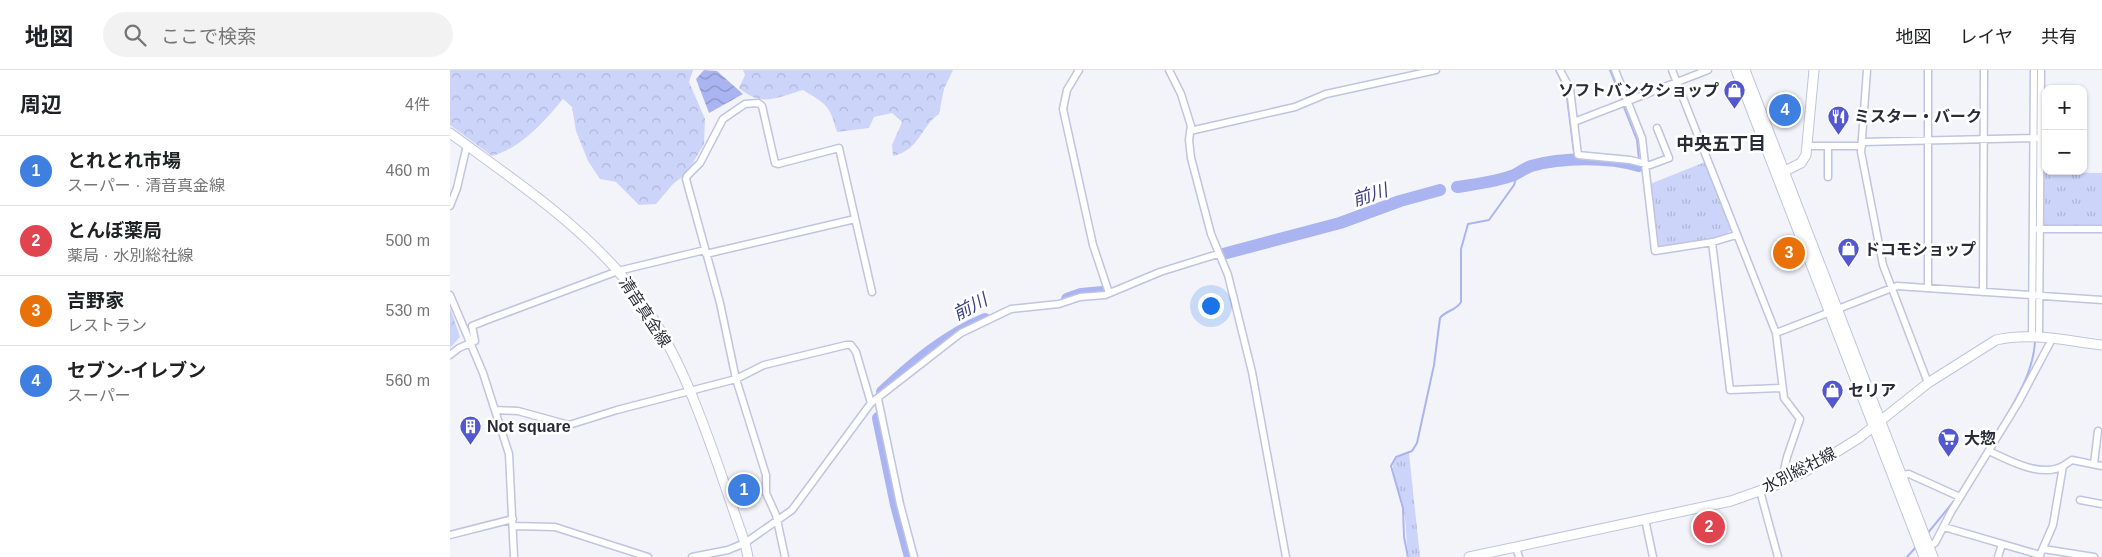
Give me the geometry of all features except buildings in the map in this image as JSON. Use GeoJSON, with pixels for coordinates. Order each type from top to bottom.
{"type":"FeatureCollection","features":[{"type":"Feature","properties":{"kind":"main road"},"geometry":{"type":"LineString","coordinates":[[1736,70],[1780,173],[1834,310],[1882,420],[1902,475],[1923,545]]}},
{"type":"Feature","properties":{"kind":"main road"},"geometry":{"type":"LineString","coordinates":[[1745,70],[1780,173]]}},
{"type":"Feature","properties":{"kind":"main road"},"geometry":{"type":"LineString","coordinates":[[1780,173],[1801,163],[1807,146],[1814,70]]}},
{"type":"Feature","properties":{"kind":"main road","name":"清音真金線"},"geometry":{"type":"LineString","coordinates":[[450,133],[564,218],[618,271],[656,323],[690,391],[745,543],[748,557]]}},
{"type":"Feature","properties":{"kind":"main road"},"geometry":{"type":"LineString","coordinates":[[1834,310],[1873,427],[1923,545],[1933,557]]}},
{"type":"Feature","properties":{"kind":"main road","name":"水別総社線"},"geometry":{"type":"LineString","coordinates":[[1469,557],[1731,501],[1781,483],[1829,456],[1873,427],[1928,382],[1996,340],[2010,337],[2036,338],[2102,345]]}},
{"type":"Feature","properties":{"kind":"street"},"geometry":{"type":"LineString","coordinates":[[1079,70],[1067,90],[1063,108],[1083,193],[1091,238],[1109,293]]}},
{"type":"Feature","properties":{"kind":"street"},"geometry":{"type":"LineString","coordinates":[[1169,70],[1181,94],[1191,126],[1191,158],[1218,254],[1222,257],[1228,275],[1252,372],[1286,557]]}},
{"type":"Feature","properties":{"kind":"street"},"geometry":{"type":"LineString","coordinates":[[1190,132],[1295,107],[1326,94],[1436,70]]}},
{"type":"Feature","properties":{"kind":"street"},"geometry":{"type":"LineString","coordinates":[[1560,70],[1570,89],[1578,155],[1650,165],[1668,158],[1658,128]]}},
{"type":"Feature","properties":{"kind":"street"},"geometry":{"type":"LineString","coordinates":[[1615,70],[1624,102],[1642,138],[1641,163],[1655,251],[1712,242],[1736,235]]}},
{"type":"Feature","properties":{"kind":"street"},"geometry":{"type":"LineString","coordinates":[[1672,70],[1776,333],[1784,398],[1800,419],[1781,483]]}},
{"type":"Feature","properties":{"kind":"street"},"geometry":{"type":"LineString","coordinates":[[1574,122],[1708,70]]}},
{"type":"Feature","properties":{"kind":"street"},"geometry":{"type":"LineString","coordinates":[[1867,70],[1862,144],[1883,265],[1928,382]]}},
{"type":"Feature","properties":{"kind":"street"},"geometry":{"type":"LineString","coordinates":[[1928,70],[1928,288]]}},
{"type":"Feature","properties":{"kind":"street"},"geometry":{"type":"LineString","coordinates":[[1983,292],[1984,70]]}},
{"type":"Feature","properties":{"kind":"street"},"geometry":{"type":"LineString","coordinates":[[2034,70],[2037,138],[2036,338]]}},
{"type":"Feature","properties":{"kind":"street"},"geometry":{"type":"LineString","coordinates":[[2037,138],[2041,70]]}},
{"type":"Feature","properties":{"kind":"street"},"geometry":{"type":"LineString","coordinates":[[785,557],[776,519],[766,493],[766,476],[736,379],[686,176],[700,163],[723,119],[745,104],[753,102],[762,106],[775,163],[778,164],[839,148],[872,292]]}},
{"type":"Feature","properties":{"kind":"street"},"geometry":{"type":"LineString","coordinates":[[1807,146],[2037,138]]}},
{"type":"Feature","properties":{"kind":"street"},"geometry":{"type":"LineString","coordinates":[[450,206],[457,188],[467,145]]}},
{"type":"Feature","properties":{"kind":"street"},"geometry":{"type":"LineString","coordinates":[[1828,146],[1828,177]]}},
{"type":"Feature","properties":{"kind":"street"},"geometry":{"type":"LineString","coordinates":[[450,354],[475,341],[472,326],[618,271],[855,219]]}},
{"type":"Feature","properties":{"kind":"street"},"geometry":{"type":"LineString","coordinates":[[2037,229],[2102,229]]}},
{"type":"Feature","properties":{"kind":"street"},"geometry":{"type":"LineString","coordinates":[[1712,242],[1730,390],[1782,388]]}},
{"type":"Feature","properties":{"kind":"street"},"geometry":{"type":"LineString","coordinates":[[692,557],[728,550],[745,543],[796,506],[870,403],[878,399],[902,376],[961,333],[1011,309],[1059,304],[1080,297],[1109,293],[1160,272],[1218,254]]}},
{"type":"Feature","properties":{"kind":"street"},"geometry":{"type":"LineString","coordinates":[[1776,333],[1897,286],[2102,300]]}},
{"type":"Feature","properties":{"kind":"street"},"geometry":{"type":"LineString","coordinates":[[450,295],[496,410],[509,454],[514,557]]}},
{"type":"Feature","properties":{"kind":"street"},"geometry":{"type":"LineString","coordinates":[[1923,545],[1936,543],[1958,496],[1989,451],[2052,339]]}},
{"type":"Feature","properties":{"kind":"street"},"geometry":{"type":"LineString","coordinates":[[496,410],[518,411],[569,425],[736,379],[764,365],[851,345],[856,352],[870,403]]}},
{"type":"Feature","properties":{"kind":"street"},"geometry":{"type":"LineString","coordinates":[[878,399],[900,504],[914,557]]}},
{"type":"Feature","properties":{"kind":"street"},"geometry":{"type":"LineString","coordinates":[[2094,464],[2099,436]]}},
{"type":"Feature","properties":{"kind":"street"},"geometry":{"type":"LineString","coordinates":[[1989,451],[2012,464],[2054,471],[2072,460],[2102,466]]}},
{"type":"Feature","properties":{"kind":"street"},"geometry":{"type":"LineString","coordinates":[[1944,527],[2040,555],[2053,525],[2064,466]]}},
{"type":"Feature","properties":{"kind":"street"},"geometry":{"type":"LineString","coordinates":[[1902,475],[1909,474],[1958,496]]}},
{"type":"Feature","properties":{"kind":"street"},"geometry":{"type":"LineString","coordinates":[[1760,491],[1778,557]]}},
{"type":"Feature","properties":{"kind":"street"},"geometry":{"type":"LineString","coordinates":[[2080,500],[2102,504]]}},
{"type":"Feature","properties":{"kind":"street"},"geometry":{"type":"LineString","coordinates":[[1645,519],[1653,557]]}},
{"type":"Feature","properties":{"kind":"street"},"geometry":{"type":"LineString","coordinates":[[450,535],[513,523],[555,527],[648,557]]}},
{"type":"Feature","properties":{"kind":"street"},"geometry":{"type":"LineString","coordinates":[[1998,557],[2002,544]]}},
{"type":"Feature","properties":{"kind":"street"},"geometry":{"type":"LineString","coordinates":[[1516,547],[1519,557]]}},
{"type":"Feature","properties":{"kind":"street"},"geometry":{"type":"LineString","coordinates":[[2043,548],[2094,557]]}},
{"type":"Feature","properties":{"kind":"green space"},"geometry":{"type":"Polygon","coordinates":[[[450,70],[693,70],[689,82],[705,119],[704,144],[687,173],[673,184],[656,204],[639,205],[616,182],[600,179],[588,161],[576,131],[572,107],[563,99],[540,125],[522,141],[492,156],[450,125],[450,70]]]}},
{"type":"Feature","properties":{"kind":"green space"},"geometry":{"type":"Polygon","coordinates":[[[743,70],[953,70],[944,89],[939,114],[909,149],[893,156],[892,145],[902,122],[892,113],[874,117],[869,128],[837,132],[832,116],[826,106],[803,90],[770,99],[755,98],[747,94],[739,88],[745,75],[743,70]]]}},
{"type":"Feature","properties":{"kind":"green space"},"geometry":{"type":"Polygon","coordinates":[[[1705,162],[1732,230],[1721,237],[1660,249],[1657,246],[1650,184],[1705,162]]]}},
{"type":"Feature","properties":{"kind":"green space"},"geometry":{"type":"Polygon","coordinates":[[[2102,173],[2102,225],[2099,228],[2044,228],[2042,224],[2043,175],[2102,173]]]}},
{"type":"Feature","properties":{"kind":"green space"},"geometry":{"type":"Polygon","coordinates":[[[450,307],[460,337],[450,348],[450,307]]]}},
{"type":"Feature","properties":{"kind":"green space"},"geometry":{"type":"Polygon","coordinates":[[[1409,453],[1420,557],[1409,557],[1402,500],[1393,469],[1396,458],[1409,453]]]}},
{"type":"Feature","properties":{"kind":"water"},"geometry":{"type":"Polygon","coordinates":[[[704,70],[717,71],[743,94],[709,113],[696,79],[704,70]]]}},
{"type":"Feature","properties":{"kind":"waterway"},"geometry":{"type":"LineString","coordinates":[[1556,70],[1566,90],[1575,160]]}},
{"type":"Feature","properties":{"kind":"waterway"},"geometry":{"type":"LineString","coordinates":[[1610,70],[1622,100]]}},
{"type":"Feature","properties":{"kind":"waterway"},"geometry":{"type":"LineString","coordinates":[[2037,198],[2038,70]]}},
{"type":"Feature","properties":{"kind":"waterway"},"geometry":{"type":"LineString","coordinates":[[1623,105],[1637,140],[1639,160]]}},
{"type":"Feature","properties":{"kind":"waterway"},"geometry":{"type":"LineString","coordinates":[[1066,106],[1068,118]]}},
{"type":"Feature","properties":{"kind":"waterway"},"geometry":{"type":"LineString","coordinates":[[1073,140],[1086,201]]}},
{"type":"Feature","properties":{"kind":"waterway"},"geometry":{"type":"LineString","coordinates":[[1193,153],[1202,189]]}},
{"type":"Feature","properties":{"kind":"waterway","name":"前川"},"geometry":{"type":"LineString","coordinates":[[1457,187],[1500,179],[1514,175],[1531,166],[1557,161],[1585,159],[1614,161],[1639,166]]}},
{"type":"Feature","properties":{"kind":"waterway"},"geometry":{"type":"LineString","coordinates":[[1408,557],[1404,537],[1403,508],[1391,466],[1396,457],[1412,451],[1417,443],[1434,365],[1440,318],[1461,302],[1461,249],[1468,224],[1489,220],[1514,185],[1518,172]]}},
{"type":"Feature","properties":{"kind":"waterway","name":"前川"},"geometry":{"type":"LineString","coordinates":[[1223,254],[1340,223],[1400,201],[1440,190]]}},
{"type":"Feature","properties":{"kind":"waterway","name":"前川"},"geometry":{"type":"LineString","coordinates":[[1067,299],[1081,294],[1103,292]]}},
{"type":"Feature","properties":{"kind":"waterway","name":"前川"},"geometry":{"type":"LineString","coordinates":[[882,392],[943,341],[985,319]]}},
{"type":"Feature","properties":{"kind":"waterway"},"geometry":{"type":"LineString","coordinates":[[2000,427],[2027,376],[2034,354],[2035,342]]}},
{"type":"Feature","properties":{"kind":"waterway","name":"前川"},"geometry":{"type":"LineString","coordinates":[[878,418],[896,505],[910,557]]}},
{"type":"Feature","properties":{"kind":"waterway"},"geometry":{"type":"LineString","coordinates":[[1958,495],[1982,456]]}},
{"type":"Feature","properties":{"kind":"waterway"},"geometry":{"type":"LineString","coordinates":[[1927,534],[1954,501]]}},
{"type":"Feature","properties":{"kind":"waterway"},"geometry":{"type":"LineString","coordinates":[[1907,557],[1916,547]]}},
{"type":"Feature","properties":{"kind":"place","name":"ソフトバンクショップ"},"geometry":{"type":"Point","coordinates":[1735,109]}},
{"type":"Feature","properties":{"kind":"place","name":"セブン-イレブン"},"geometry":{"type":"Point","coordinates":[1785,110]}},
{"type":"Feature","properties":{"kind":"place","name":"ミスター・バーク"},"geometry":{"type":"Point","coordinates":[1838,135]}},
{"type":"Feature","properties":{"kind":"place","name":"吉野家"},"geometry":{"type":"Point","coordinates":[1789,253]}},
{"type":"Feature","properties":{"kind":"place","name":"ドコモショップ"},"geometry":{"type":"Point","coordinates":[1848,268]}},
{"type":"Feature","properties":{"kind":"place","name":"セリア"},"geometry":{"type":"Point","coordinates":[1832,409]}},
{"type":"Feature","properties":{"kind":"place","name":"Not square"},"geometry":{"type":"Point","coordinates":[471,445]}},
{"type":"Feature","properties":{"kind":"place","name":"大惣"},"geometry":{"type":"Point","coordinates":[1948,457]}},
{"type":"Feature","properties":{"kind":"place","name":"とれとれ市場"},"geometry":{"type":"Point","coordinates":[744,490]}},
{"type":"Feature","properties":{"kind":"place","name":"とんぼ薬局"},"geometry":{"type":"Point","coordinates":[1709,527]}},
{"type":"Feature","properties":{"kind":"district","name":"中央五丁目"},"geometry":{"type":"Point","coordinates":[1721,144]}}]}
